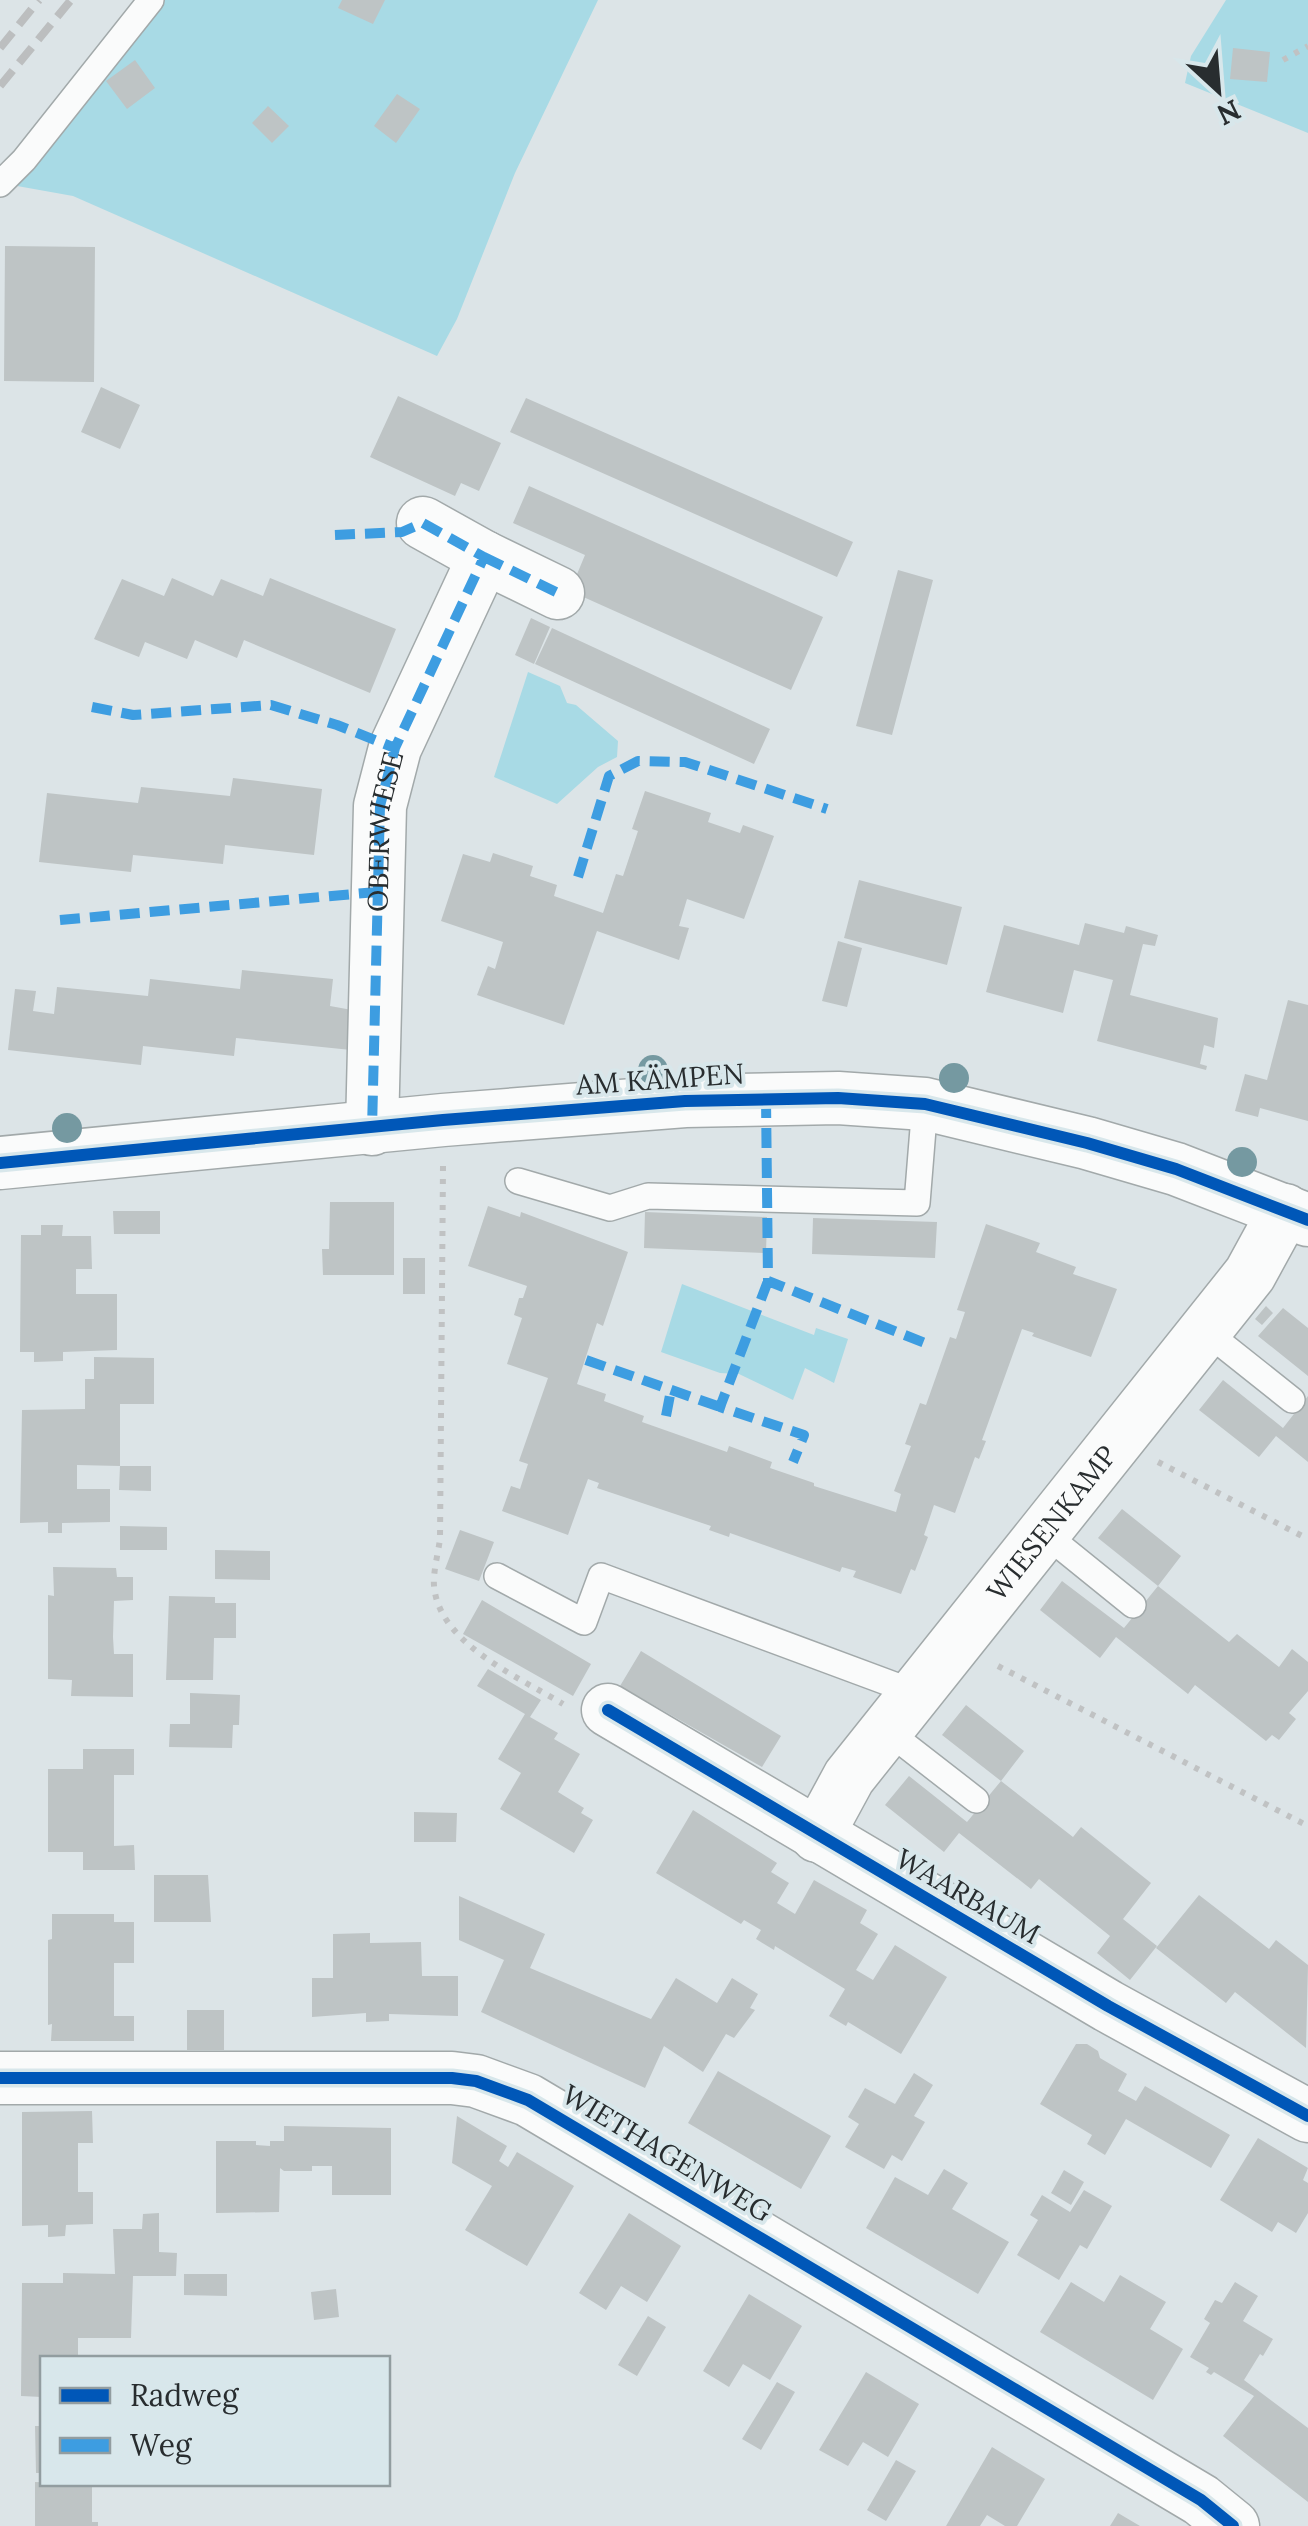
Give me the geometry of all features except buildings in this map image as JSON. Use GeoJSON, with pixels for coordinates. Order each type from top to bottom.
{"type":"FeatureCollection","features":[{"type":"Feature","properties":{"kind":"street"},"geometry":{"type":"LineString","coordinates":[[423,523],[558,593]]}},
{"type":"Feature","properties":{"kind":"street","name":"OBERWIESE"},"geometry":{"type":"LineString","coordinates":[[372,1129],[380,806],[394,748],[484,556]]}},
{"type":"Feature","properties":{"kind":"street","name":"AM KÄMPEN"},"geometry":{"type":"LineString","coordinates":[[0,1164],[443,1120],[750,1098],[838,1098],[924,1104],[1088,1142],[1176,1169],[1296,1215]]}},
{"type":"Feature","properties":{"kind":"street","name":"WIESENKAMP"},"geometry":{"type":"LineString","coordinates":[[817,1836],[849,1777],[1296,1215]]}},
{"type":"Feature","properties":{"kind":"street","name":"WAARBAUM"},"geometry":{"type":"LineString","coordinates":[[608,1710],[1108,2006],[1308,2116]]}},
{"type":"Feature","properties":{"kind":"street","name":"WIETHAGENWEG"},"geometry":{"type":"LineString","coordinates":[[0,2078],[452,2078],[499,2089],[528,2100],[1201,2500],[1233,2526]]}},
{"type":"Feature","properties":{"kind":"lane"},"geometry":{"type":"LineString","coordinates":[[0,184],[24,160],[151,0]]}},
{"type":"Feature","properties":{"kind":"lane"},"geometry":{"type":"LineString","coordinates":[[518,1181],[610,1208],[648,1196],[917,1203],[924,1104]]}},
{"type":"Feature","properties":{"kind":"lane"},"geometry":{"type":"LineString","coordinates":[[1204,1330],[1292,1400]]}},
{"type":"Feature","properties":{"kind":"lane"},"geometry":{"type":"LineString","coordinates":[[1044,1533],[1132,1605]]}},
{"type":"Feature","properties":{"kind":"lane"},"geometry":{"type":"LineString","coordinates":[[497,1576],[584,1622],[602,1576],[901,1712],[976,1800]]}},
{"type":"Feature","properties":{"kind":"path"},"geometry":{"type":"LineString","coordinates":[[1282,60],[1308,46]]}},
{"type":"Feature","properties":{"kind":"path"},"geometry":{"type":"LineString","coordinates":[[443,1120],[440,1540],[434,1586],[443,1618],[460,1640],[598,1726],[608,1710]]}},
{"type":"Feature","properties":{"kind":"path"},"geometry":{"type":"LineString","coordinates":[[1118,1441],[1308,1539]]}},
{"type":"Feature","properties":{"kind":"path"},"geometry":{"type":"LineString","coordinates":[[957,1644],[1308,1826]]}},
{"type":"Feature","properties":{"kind":"shaded area"},"geometry":{"type":"Polygon","coordinates":[[[160,0],[598,0],[515,173],[457,319],[437,356],[73,196],[6,184],[160,0]]]}},
{"type":"Feature","properties":{"kind":"shaded area"},"geometry":{"type":"Polygon","coordinates":[[[1226,0],[1308,0],[1308,133],[1185,83],[1191,56],[1226,0]]]}},
{"type":"Feature","properties":{"kind":"shaded area"},"geometry":{"type":"Polygon","coordinates":[[[528,672],[560,686],[567,703],[576,705],[618,741],[617,757],[598,767],[557,804],[494,777],[528,672]]]}},
{"type":"Feature","properties":{"kind":"shaded area"},"geometry":{"type":"Polygon","coordinates":[[[682,1284],[814,1335],[816,1328],[848,1339],[834,1383],[805,1368],[793,1400],[739,1374],[720,1373],[661,1352],[682,1284]]]}},
{"type":"Feature","properties":{"kind":"railway"},"geometry":{"type":"LineString","coordinates":[[0,48],[39,0]]}},
{"type":"Feature","properties":{"kind":"railway"},"geometry":{"type":"LineString","coordinates":[[0,86],[71,0]]}},
{"type":"Feature","properties":{"kind":"marked path"},"geometry":{"type":"LineString","coordinates":[[335,535],[402,532],[423,523],[484,557],[395,748],[380,806],[372,1129]]}},
{"type":"Feature","properties":{"kind":"marked path"},"geometry":{"type":"LineString","coordinates":[[484,557],[558,593]]}},
{"type":"Feature","properties":{"kind":"marked path"},"geometry":{"type":"LineString","coordinates":[[92,707],[133,715],[271,705],[395,748]]}},
{"type":"Feature","properties":{"kind":"marked path"},"geometry":{"type":"LineString","coordinates":[[578,877],[609,776],[638,761],[685,762],[827,809]]}},
{"type":"Feature","properties":{"kind":"marked path"},"geometry":{"type":"LineString","coordinates":[[60,920],[377,892]]}},
{"type":"Feature","properties":{"kind":"marked path"},"geometry":{"type":"LineString","coordinates":[[766,1098],[768,1281],[930,1345]]}},
{"type":"Feature","properties":{"kind":"marked path"},"geometry":{"type":"LineString","coordinates":[[768,1281],[720,1407],[804,1435],[793,1462]]}},
{"type":"Feature","properties":{"kind":"marked path"},"geometry":{"type":"LineString","coordinates":[[586,1360],[720,1407]]}},
{"type":"Feature","properties":{"kind":"marked path"},"geometry":{"type":"LineString","coordinates":[[666,1416],[671,1390]]}},
{"type":"Feature","properties":{"kind":"cycle path"},"geometry":{"type":"LineString","coordinates":[[0,1163],[685,1101],[838,1098],[925,1104],[1087,1143],[1176,1169],[1308,1220]]}},
{"type":"Feature","properties":{"kind":"cycle path"},"geometry":{"type":"LineString","coordinates":[[608,1710],[1108,2006],[1308,2116]]}},
{"type":"Feature","properties":{"kind":"cycle path"},"geometry":{"type":"LineString","coordinates":[[0,2078],[476,2081],[528,2100],[1201,2500],[1233,2526]]}}]}
